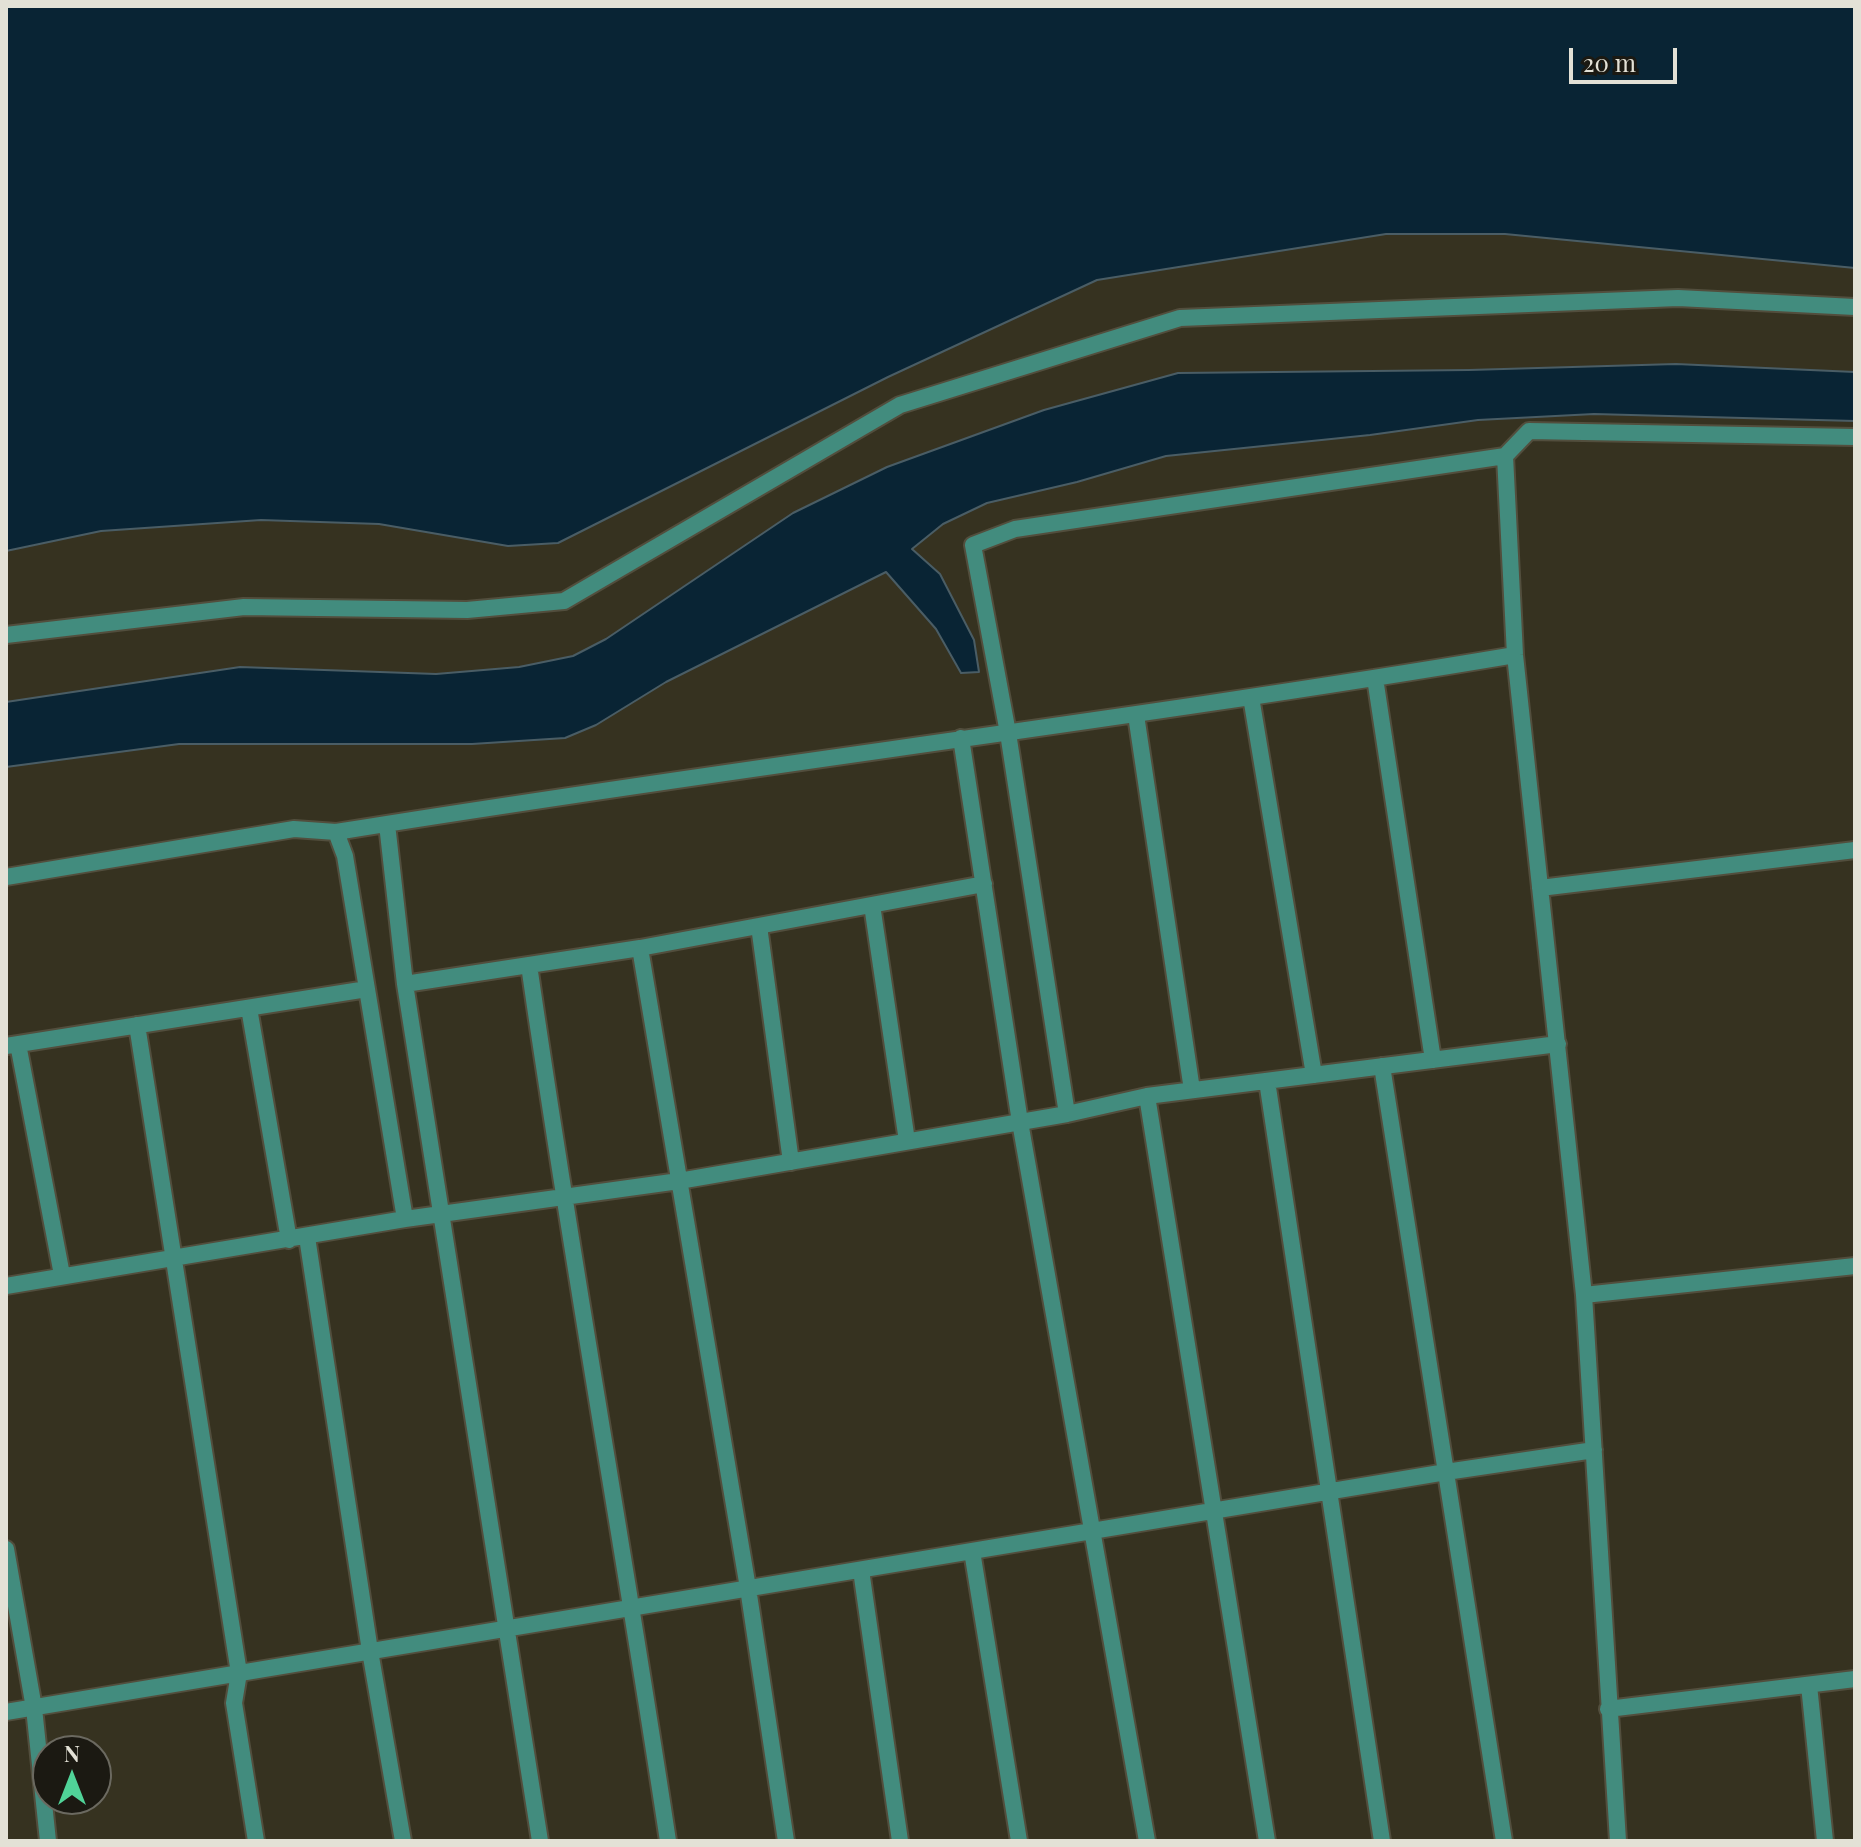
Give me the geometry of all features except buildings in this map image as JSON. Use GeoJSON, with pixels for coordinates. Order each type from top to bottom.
{"type":"FeatureCollection","features":[{"type":"Feature","properties":{"kind":"street"},"geometry":{"type":"LineString","coordinates":[[6,635],[244,607],[467,610],[564,601],[900,405],[1180,318],[1678,298],[1855,307]]}},
{"type":"Feature","properties":{"kind":"street"},"geometry":{"type":"LineString","coordinates":[[1067,1114],[1008,733],[973,545],[1015,529],[1505,456],[1529,431],[1855,437]]}},
{"type":"Feature","properties":{"kind":"street"},"geometry":{"type":"LineString","coordinates":[[1505,456],[1515,655],[1584,1295],[1618,1841]]}},
{"type":"Feature","properties":{"kind":"street"},"geometry":{"type":"LineString","coordinates":[[6,877],[294,829],[336,832],[961,738],[1136,715],[1515,655]]}},
{"type":"Feature","properties":{"kind":"street"},"geometry":{"type":"LineString","coordinates":[[1375,678],[1433,1060]]}},
{"type":"Feature","properties":{"kind":"street"},"geometry":{"type":"LineString","coordinates":[[1251,697],[1314,1075]]}},
{"type":"Feature","properties":{"kind":"street"},"geometry":{"type":"LineString","coordinates":[[1136,715],[1192,1090]]}},
{"type":"Feature","properties":{"kind":"street"},"geometry":{"type":"LineString","coordinates":[[961,738],[1020,1122],[1147,1841]]}},
{"type":"Feature","properties":{"kind":"street"},"geometry":{"type":"LineString","coordinates":[[387,824],[405,984],[540,1841]]}},
{"type":"Feature","properties":{"kind":"street"},"geometry":{"type":"LineString","coordinates":[[336,832],[345,856],[405,1219]]}},
{"type":"Feature","properties":{"kind":"street"},"geometry":{"type":"LineString","coordinates":[[1540,888],[1855,850]]}},
{"type":"Feature","properties":{"kind":"street"},"geometry":{"type":"LineString","coordinates":[[405,984],[640,948],[984,884]]}},
{"type":"Feature","properties":{"kind":"street"},"geometry":{"type":"LineString","coordinates":[[872,905],[907,1141]]}},
{"type":"Feature","properties":{"kind":"street"},"geometry":{"type":"LineString","coordinates":[[759,926],[791,1162]]}},
{"type":"Feature","properties":{"kind":"street"},"geometry":{"type":"LineString","coordinates":[[640,948],[748,1588],[786,1841]]}},
{"type":"Feature","properties":{"kind":"street"},"geometry":{"type":"LineString","coordinates":[[529,965],[563,1197],[668,1841]]}},
{"type":"Feature","properties":{"kind":"street"},"geometry":{"type":"LineString","coordinates":[[62,1275],[12,1045],[367,989]]}},
{"type":"Feature","properties":{"kind":"street"},"geometry":{"type":"LineString","coordinates":[[249,1008],[289,1240]]}},
{"type":"Feature","properties":{"kind":"street"},"geometry":{"type":"LineString","coordinates":[[137,1025],[239,1673],[234,1703],[256,1841]]}},
{"type":"Feature","properties":{"kind":"street"},"geometry":{"type":"LineString","coordinates":[[6,1286],[405,1219],[679,1181],[1067,1114],[1147,1096],[1558,1044]]}},
{"type":"Feature","properties":{"kind":"street"},"geometry":{"type":"LineString","coordinates":[[1382,1066],[1504,1841]]}},
{"type":"Feature","properties":{"kind":"street"},"geometry":{"type":"LineString","coordinates":[[1267,1081],[1382,1841]]}},
{"type":"Feature","properties":{"kind":"street"},"geometry":{"type":"LineString","coordinates":[[1147,1096],[1267,1841]]}},
{"type":"Feature","properties":{"kind":"street"},"geometry":{"type":"LineString","coordinates":[[307,1237],[370,1651],[403,1841]]}},
{"type":"Feature","properties":{"kind":"street"},"geometry":{"type":"LineString","coordinates":[[1584,1295],[1855,1266]]}},
{"type":"Feature","properties":{"kind":"street"},"geometry":{"type":"LineString","coordinates":[[6,1712],[1594,1450]]}},
{"type":"Feature","properties":{"kind":"street"},"geometry":{"type":"LineString","coordinates":[[6,1549],[34,1708],[48,1841]]}},
{"type":"Feature","properties":{"kind":"street"},"geometry":{"type":"LineString","coordinates":[[972,1551],[1019,1841]]}},
{"type":"Feature","properties":{"kind":"street"},"geometry":{"type":"LineString","coordinates":[[861,1570],[900,1841]]}},
{"type":"Feature","properties":{"kind":"street"},"geometry":{"type":"LineString","coordinates":[[1608,1709],[1855,1679]]}},
{"type":"Feature","properties":{"kind":"street"},"geometry":{"type":"LineString","coordinates":[[1809,1685],[1825,1841]]}},
{"type":"Feature","properties":{"kind":"water"},"geometry":{"type":"Polygon","coordinates":[[[6,6],[1855,6],[1855,268],[1505,234],[1386,234],[1097,280],[888,377],[558,543],[508,546],[379,524],[261,520],[101,531],[6,551],[6,6]]]}},
{"type":"Feature","properties":{"kind":"water"},"geometry":{"type":"Polygon","coordinates":[[[1676,364],[1855,372],[1855,421],[1594,414],[1478,420],[1370,435],[1166,456],[1077,482],[987,503],[943,524],[912,549],[940,574],[974,640],[979,672],[961,673],[936,629],[886,572],[666,682],[596,725],[565,738],[472,744],[179,744],[6,767],[6,702],[240,667],[436,674],[519,667],[573,656],[606,639],[793,513],[887,467],[1044,410],[1178,373],[1676,364]]]}}]}
